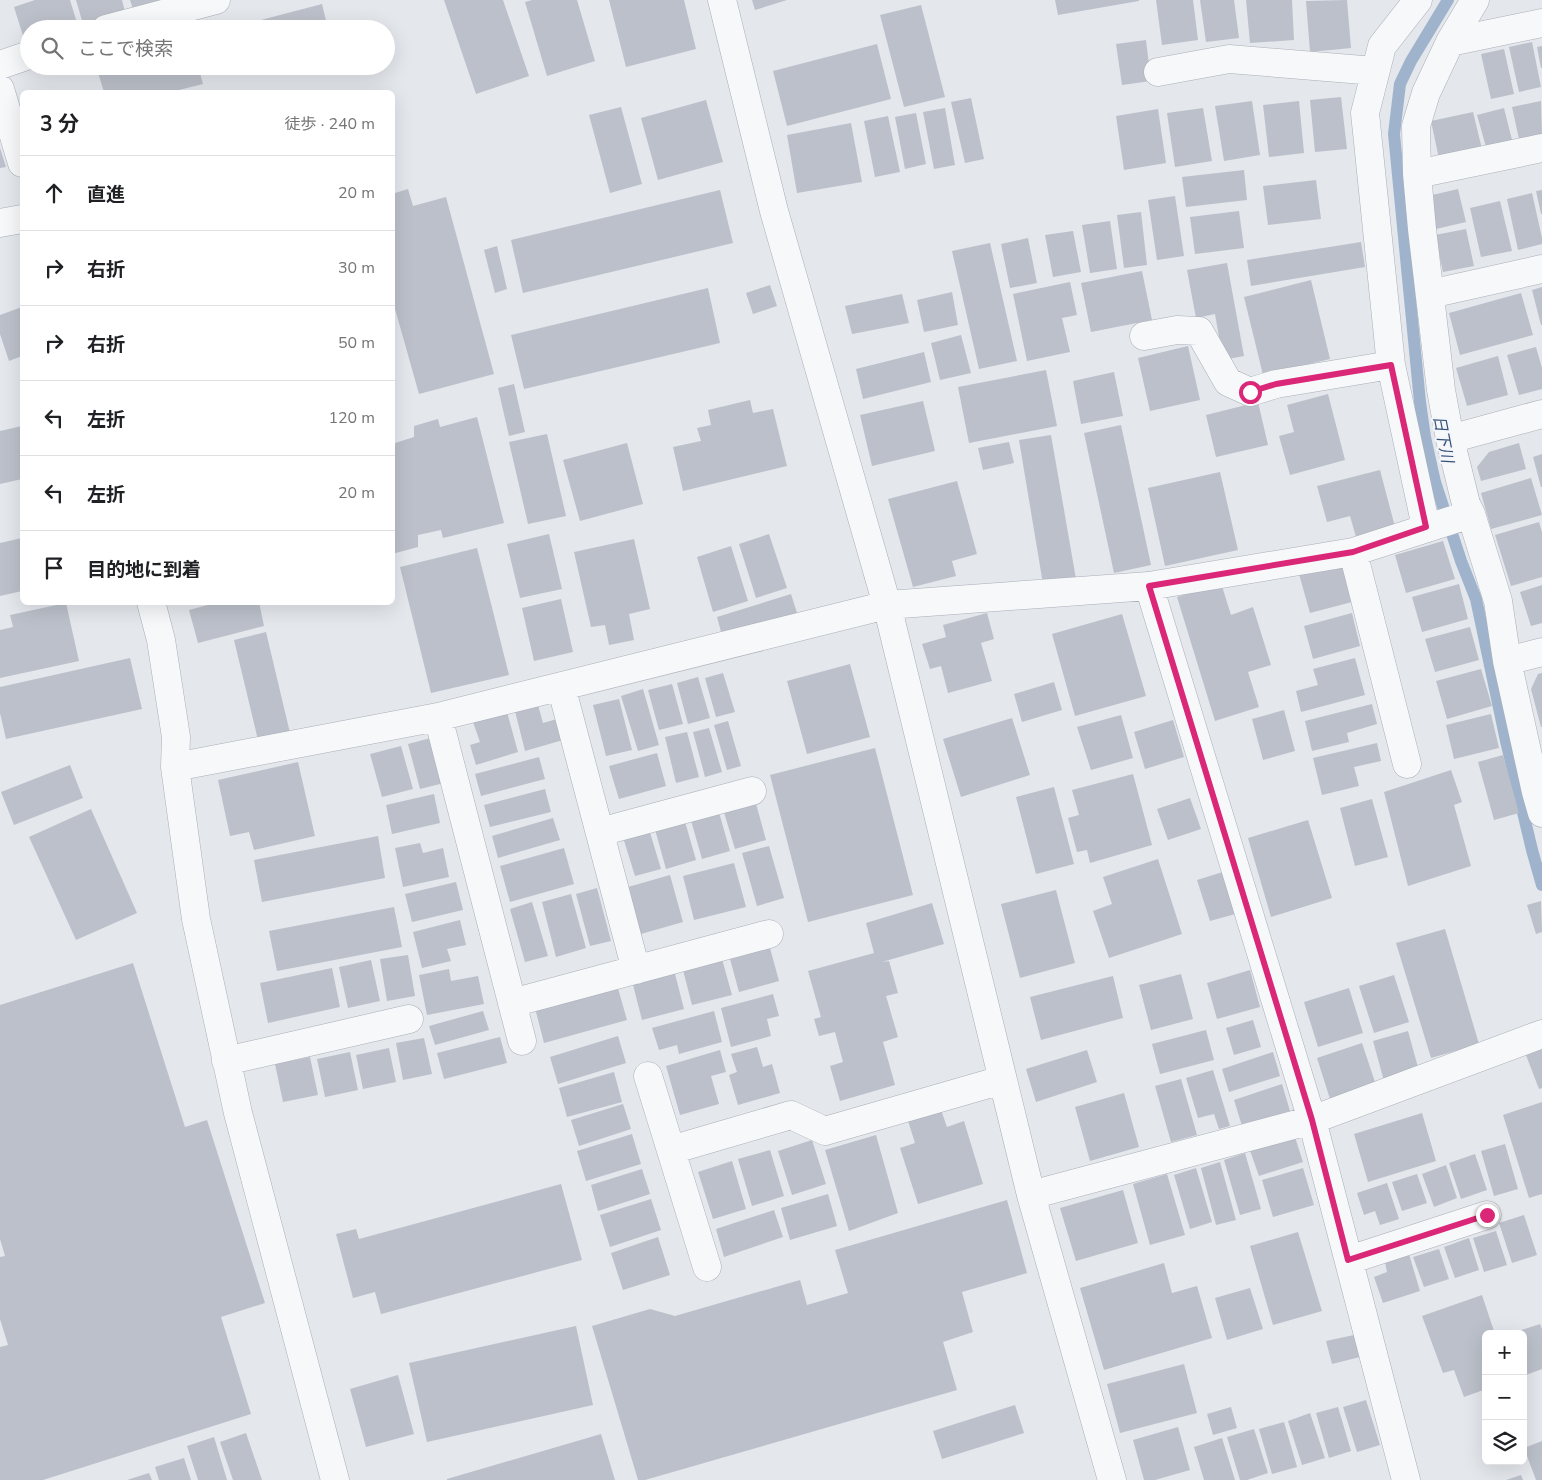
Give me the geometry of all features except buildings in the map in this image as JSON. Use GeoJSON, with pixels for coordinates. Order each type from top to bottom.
{"type":"FeatureCollection","features":[{"type":"Feature","properties":{"kind":"street"},"geometry":{"type":"LineString","coordinates":[[140,20],[216,0]]}},
{"type":"Feature","properties":{"kind":"street"},"geometry":{"type":"LineString","coordinates":[[722,0],[774,211],[887,605],[1030,1196],[1112,1480]]}},
{"type":"Feature","properties":{"kind":"street"},"geometry":{"type":"LineString","coordinates":[[1418,0],[1382,46],[1364,113],[1391,365],[1448,521],[1498,601],[1507,661],[1542,813]]}},
{"type":"Feature","properties":{"kind":"street"},"geometry":{"type":"LineString","coordinates":[[175,767],[438,717],[887,605],[1149,586],[1353,552],[1448,521],[1466,504],[1450,439],[1441,390],[1422,229],[1416,126],[1426,92],[1450,42],[1475,0]]}},
{"type":"Feature","properties":{"kind":"street"},"geometry":{"type":"LineString","coordinates":[[1450,42],[1542,23]]}},
{"type":"Feature","properties":{"kind":"street"},"geometry":{"type":"LineString","coordinates":[[0,65],[20,58]]}},
{"type":"Feature","properties":{"kind":"street"},"geometry":{"type":"LineString","coordinates":[[1158,72],[1229,59],[1375,71]]}},
{"type":"Feature","properties":{"kind":"street"},"geometry":{"type":"LineString","coordinates":[[0,89],[20,156]]}},
{"type":"Feature","properties":{"kind":"street"},"geometry":{"type":"LineString","coordinates":[[1418,174],[1542,148]]}},
{"type":"Feature","properties":{"kind":"street"},"geometry":{"type":"LineString","coordinates":[[0,223],[20,219]]}},
{"type":"Feature","properties":{"kind":"street"},"geometry":{"type":"LineString","coordinates":[[1430,294],[1542,269]]}},
{"type":"Feature","properties":{"kind":"street"},"geometry":{"type":"LineString","coordinates":[[1144,336],[1178,330],[1198,332],[1228,382],[1250,392],[1276,384],[1391,365]]}},
{"type":"Feature","properties":{"kind":"street"},"geometry":{"type":"LineString","coordinates":[[1450,439],[1542,414]]}},
{"type":"Feature","properties":{"kind":"street"},"geometry":{"type":"LineString","coordinates":[[1353,552],[1407,764]]}},
{"type":"Feature","properties":{"kind":"street"},"geometry":{"type":"LineString","coordinates":[[1149,586],[1312,1120],[1406,1480]]}},
{"type":"Feature","properties":{"kind":"street"},"geometry":{"type":"LineString","coordinates":[[152,605],[162,640],[176,737],[175,767],[196,920],[238,1113],[335,1480]]}},
{"type":"Feature","properties":{"kind":"street"},"geometry":{"type":"LineString","coordinates":[[1507,661],[1542,652]]}},
{"type":"Feature","properties":{"kind":"street"},"geometry":{"type":"LineString","coordinates":[[561,686],[636,970]]}},
{"type":"Feature","properties":{"kind":"street"},"geometry":{"type":"LineString","coordinates":[[438,717],[522,1041]]}},
{"type":"Feature","properties":{"kind":"street"},"geometry":{"type":"LineString","coordinates":[[600,832],[752,791]]}},
{"type":"Feature","properties":{"kind":"street"},"geometry":{"type":"LineString","coordinates":[[512,1003],[769,934]]}},
{"type":"Feature","properties":{"kind":"street"},"geometry":{"type":"LineString","coordinates":[[226,1061],[409,1019]]}},
{"type":"Feature","properties":{"kind":"street"},"geometry":{"type":"LineString","coordinates":[[1030,1196],[1312,1120],[1542,1034]]}},
{"type":"Feature","properties":{"kind":"street"},"geometry":{"type":"LineString","coordinates":[[648,1076],[707,1267]]}},
{"type":"Feature","properties":{"kind":"street"},"geometry":{"type":"LineString","coordinates":[[671,1150],[791,1115],[825,1131],[1002,1080]]}},
{"type":"Feature","properties":{"kind":"street"},"geometry":{"type":"LineString","coordinates":[[1348,1260],[1487,1215]]}},
{"type":"Feature","properties":{"kind":"waterway","name":"日下川"},"geometry":{"type":"LineString","coordinates":[[1448,0],[1411,61],[1400,84],[1394,134],[1420,402],[1425,437],[1435,482],[1461,561],[1476,599],[1506,741],[1542,885]]}},
{"type":"Feature","properties":{"kind":"route"},"geometry":{"type":"LineString","coordinates":[[1250,392],[1276,384],[1391,365],[1426,527],[1353,552],[1149,586],[1312,1120],[1348,1260],[1487,1215]]}}]}
